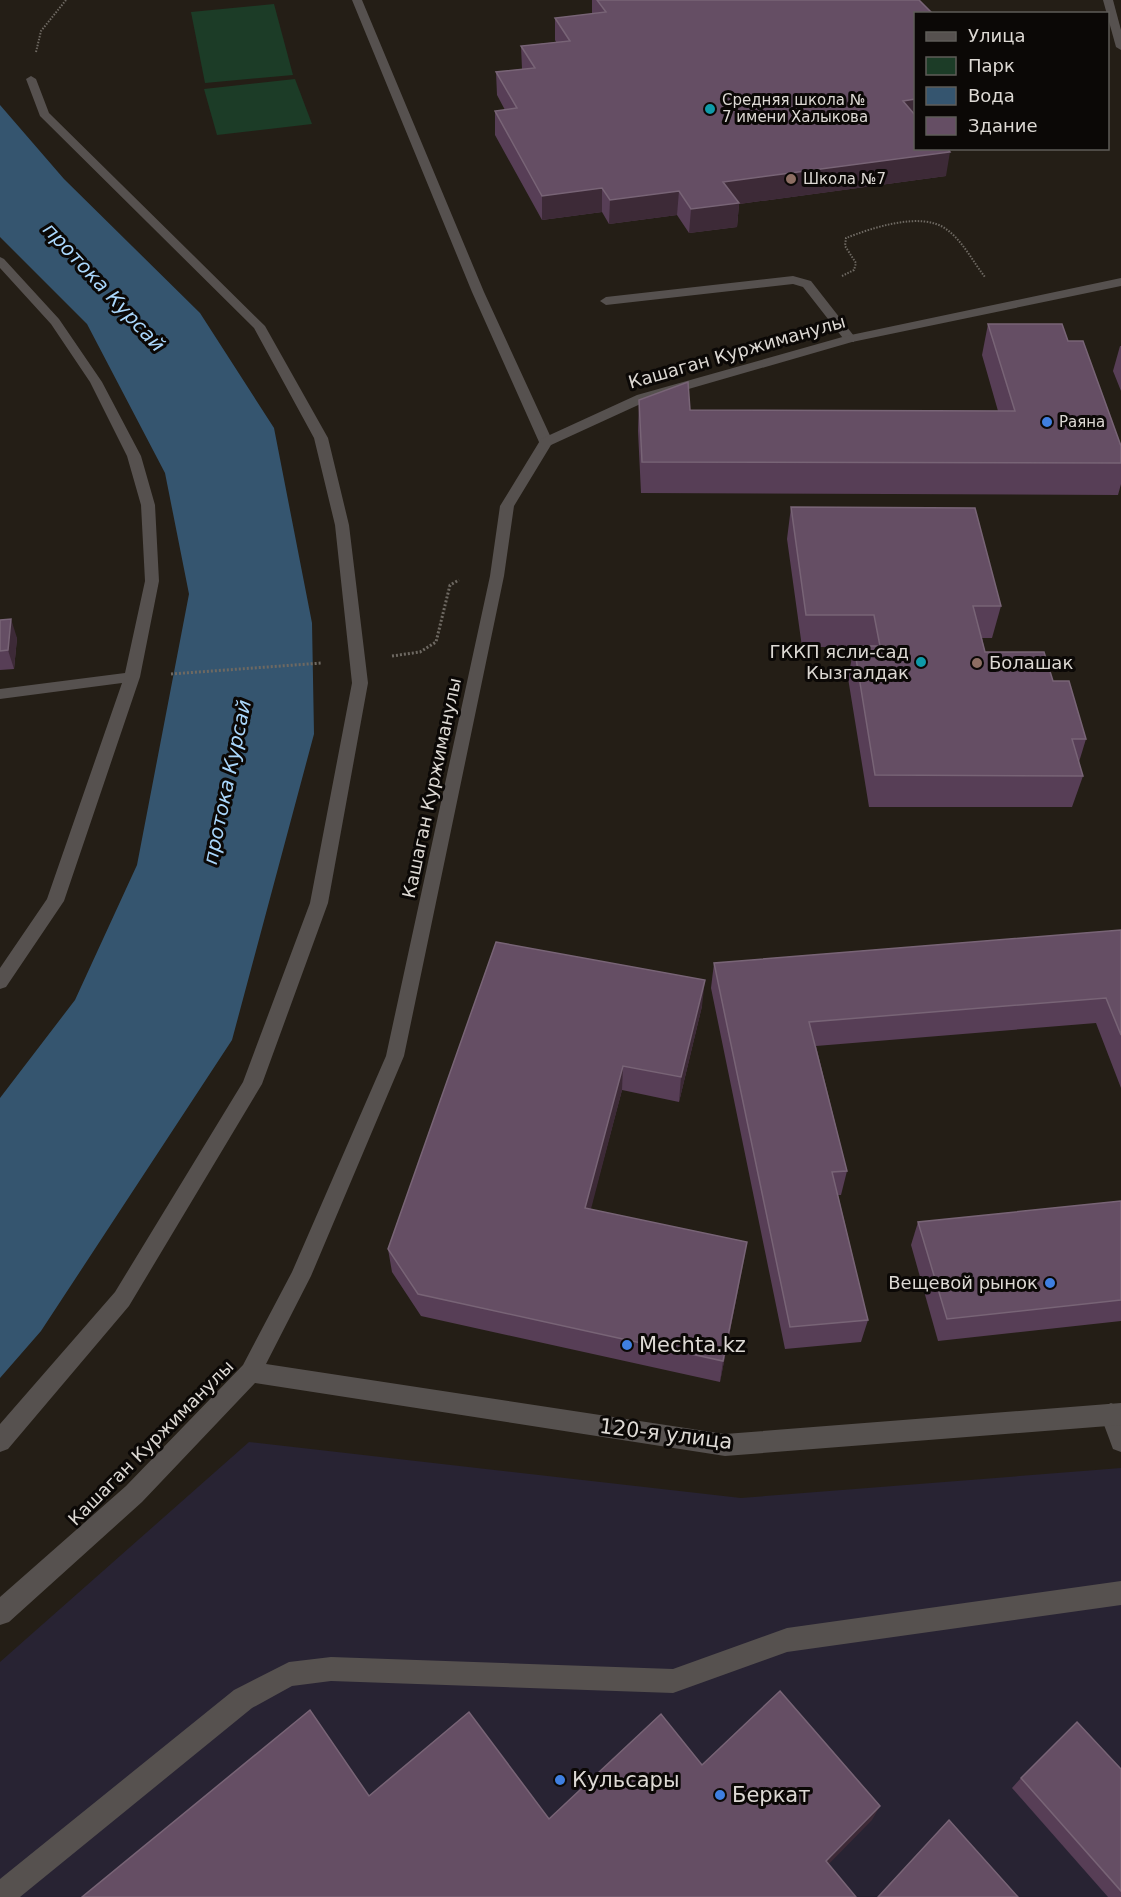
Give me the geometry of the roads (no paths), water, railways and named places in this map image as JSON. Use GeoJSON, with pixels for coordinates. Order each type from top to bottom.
{"type":"FeatureCollection","features":[{"type":"Feature","properties":{"kind":"street"},"geometry":{"type":"LineString","coordinates":[[357,0],[478,292],[546,442]]}},
{"type":"Feature","properties":{"kind":"street"},"geometry":{"type":"LineString","coordinates":[[1108,0],[1121,47]]}},
{"type":"Feature","properties":{"kind":"street"},"geometry":{"type":"LineString","coordinates":[[0,1441],[122,1299],[252,1084],[319,903],[360,683],[342,525],[321,438],[259,326],[44,114],[31,79]]}},
{"type":"Feature","properties":{"kind":"street"},"geometry":{"type":"LineString","coordinates":[[0,261],[55,322],[96,382],[134,456],[148,505],[152,581],[132,677],[55,901],[0,982]]}},
{"type":"Feature","properties":{"kind":"street"},"geometry":{"type":"LineString","coordinates":[[606,301],[793,280],[807,284],[850,339]]}},
{"type":"Feature","properties":{"kind":"street","name":"Кашаган Куржиманулы"},"geometry":{"type":"LineString","coordinates":[[0,1613],[134,1494],[251,1372],[301,1276],[395,1056],[497,576],[507,506],[546,442],[642,398],[850,339],[1121,282]]}},
{"type":"Feature","properties":{"kind":"street"},"geometry":{"type":"LineString","coordinates":[[0,694],[132,677]]}},
{"type":"Feature","properties":{"kind":"street","name":"120-я улица"},"geometry":{"type":"LineString","coordinates":[[251,1372],[725,1445],[1116,1414]]}},
{"type":"Feature","properties":{"kind":"street"},"geometry":{"type":"LineString","coordinates":[[1116,1414],[1121,1441]]}},
{"type":"Feature","properties":{"kind":"street"},"geometry":{"type":"LineString","coordinates":[[0,1896],[243,1700],[289,1674],[331,1669],[673,1681],[787,1640],[1121,1593]]}},
{"type":"Feature","properties":{"kind":"water","name":"протока Курсай"},"geometry":{"type":"Polygon","coordinates":[[[0,105],[64,179],[200,313],[274,428],[312,623],[314,734],[232,1040],[41,1331],[0,1378],[0,1098],[75,1000],[137,865],[189,594],[165,473],[87,324],[0,237],[0,105]]]}},
{"type":"Feature","properties":{"kind":"place","name":"Средняя школа № 7 имени Халыкова"},"geometry":{"type":"Point","coordinates":[710,109]}},
{"type":"Feature","properties":{"kind":"place","name":"Школа №7"},"geometry":{"type":"Point","coordinates":[791,179]}},
{"type":"Feature","properties":{"kind":"place","name":"Раяна"},"geometry":{"type":"Point","coordinates":[1047,422]}},
{"type":"Feature","properties":{"kind":"place","name":"ГККП ясли-сад Кызгалдак"},"geometry":{"type":"Point","coordinates":[921,662]}},
{"type":"Feature","properties":{"kind":"place","name":"Болашак"},"geometry":{"type":"Point","coordinates":[977,663]}},
{"type":"Feature","properties":{"kind":"place","name":"Вещевой рынок"},"geometry":{"type":"Point","coordinates":[1050,1283]}},
{"type":"Feature","properties":{"kind":"place","name":"Mechta.kz"},"geometry":{"type":"Point","coordinates":[627,1345]}},
{"type":"Feature","properties":{"kind":"place","name":"Кульсары"},"geometry":{"type":"Point","coordinates":[560,1780]}},
{"type":"Feature","properties":{"kind":"place","name":"Беркат"},"geometry":{"type":"Point","coordinates":[720,1795]}}]}
